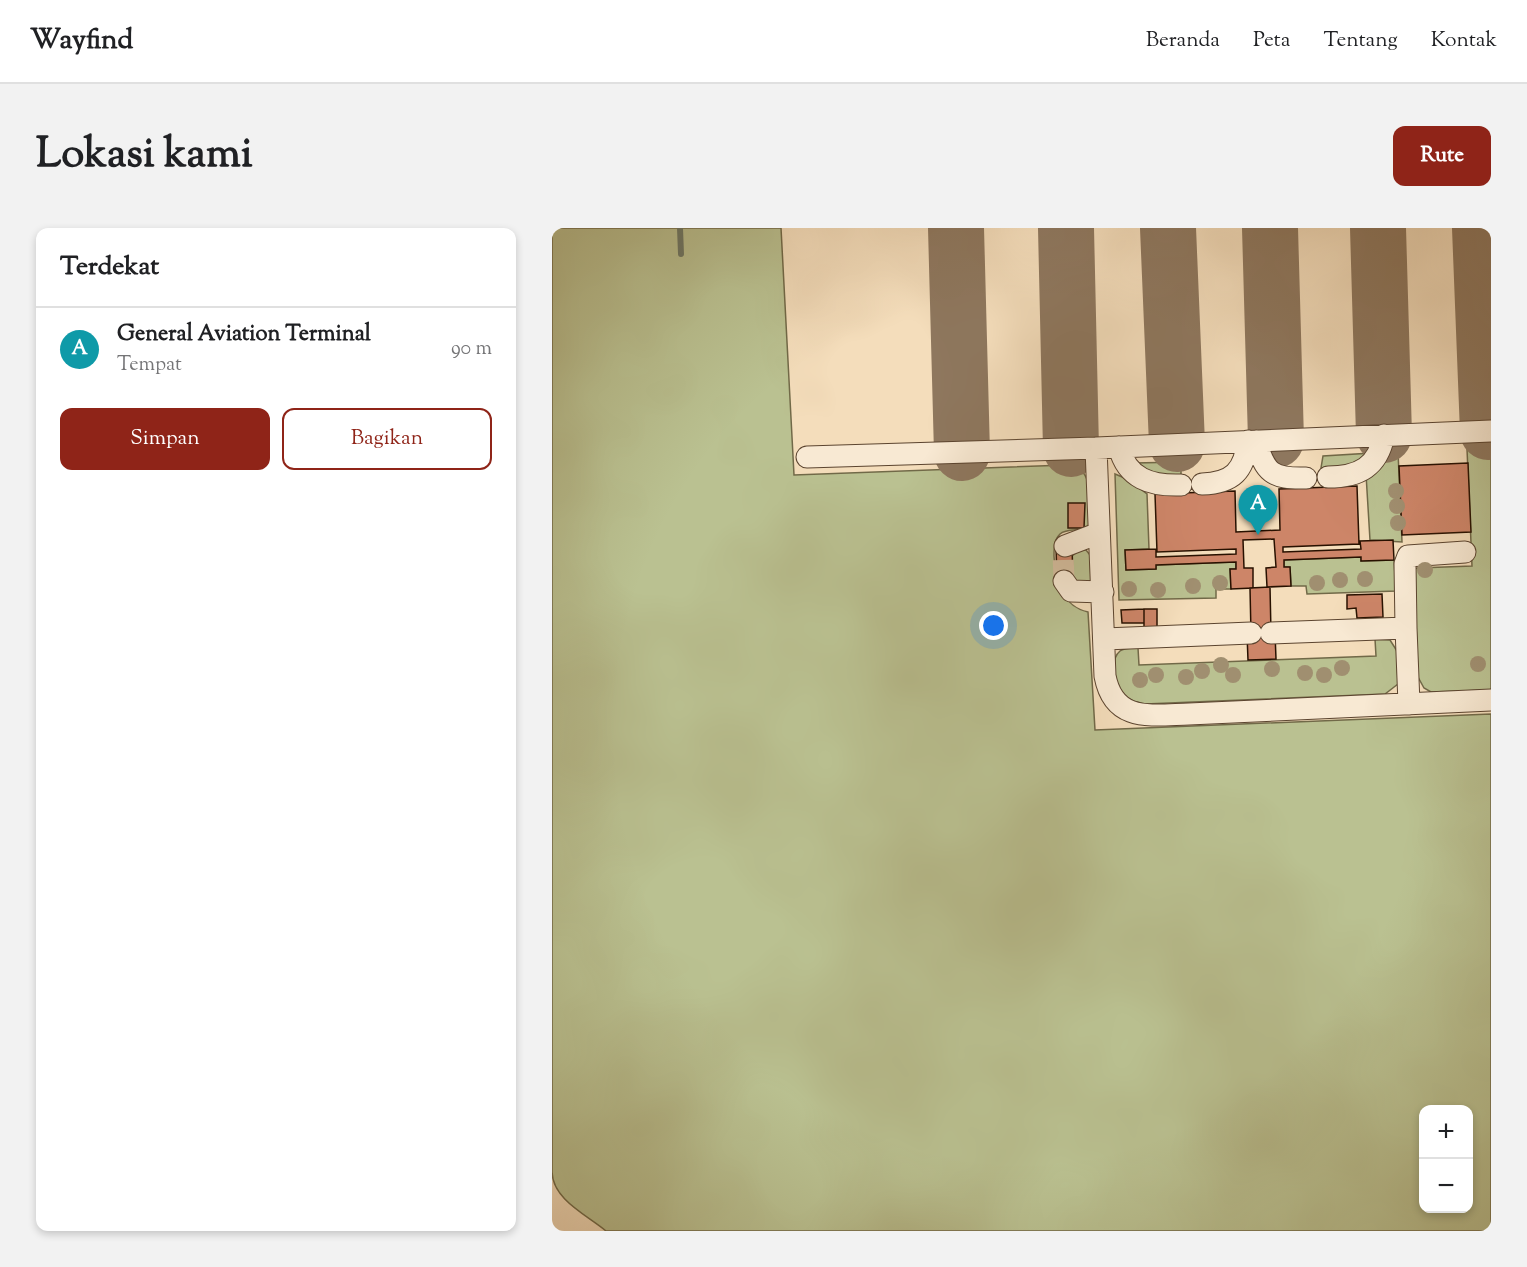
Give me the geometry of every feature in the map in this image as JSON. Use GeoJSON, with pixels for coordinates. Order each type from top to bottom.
{"type":"FeatureCollection","features":[{"type":"Feature","properties":{"kind":"lane"},"geometry":{"type":"LineString","coordinates":[[807,457],[1096,448],[1491,431]]}},
{"type":"Feature","properties":{"kind":"lane"},"geometry":{"type":"LineString","coordinates":[[1328,477],[1356,474],[1379,456],[1384,435]]}},
{"type":"Feature","properties":{"kind":"lane"},"geometry":{"type":"LineString","coordinates":[[1252,441],[1263,464],[1279,477],[1306,478]]}},
{"type":"Feature","properties":{"kind":"lane"},"geometry":{"type":"LineString","coordinates":[[1119,447],[1125,466],[1156,485],[1223,483],[1242,466],[1252,441]]}},
{"type":"Feature","properties":{"kind":"lane"},"geometry":{"type":"LineString","coordinates":[[1096,448],[1108,691],[1116,703],[1129,711],[1143,715],[1491,700]]}},
{"type":"Feature","properties":{"kind":"lane"},"geometry":{"type":"LineString","coordinates":[[1065,546],[1099,533]]}},
{"type":"Feature","properties":{"kind":"lane"},"geometry":{"type":"LineString","coordinates":[[1409,704],[1405,564],[1408,556],[1465,552]]}},
{"type":"Feature","properties":{"kind":"lane"},"geometry":{"type":"LineString","coordinates":[[1064,581],[1071,591],[1103,592]]}},
{"type":"Feature","properties":{"kind":"lane"},"geometry":{"type":"LineString","coordinates":[[1105,639],[1406,627]]}},
{"type":"Feature","properties":{"kind":"green space"},"geometry":{"type":"Polygon","coordinates":[[[552,228],[781,228],[794,475],[1067,465],[1083,472],[1089,487],[1089,524],[1087,528],[1060,534],[1055,541],[1054,556],[1061,591],[1071,604],[1088,612],[1095,730],[1491,714],[1491,1231],[606,1231],[572,1206],[558,1191],[552,1172],[552,228]]]}},
{"type":"Feature","properties":{"kind":"green space"},"geometry":{"type":"Polygon","coordinates":[[[1491,448],[1491,690],[1431,692],[1424,688],[1418,677],[1414,570],[1472,566],[1467,449],[1491,448]]]}},
{"type":"Feature","properties":{"kind":"green space"},"geometry":{"type":"Polygon","coordinates":[[[1398,452],[1402,542],[1370,540],[1366,474],[1390,453],[1398,452]]]}},
{"type":"Feature","properties":{"kind":"green space"},"geometry":{"type":"Polygon","coordinates":[[[1373,453],[1350,469],[1321,468],[1323,456],[1373,453]]]}},
{"type":"Feature","properties":{"kind":"green space"},"geometry":{"type":"Polygon","coordinates":[[[1181,462],[1181,476],[1160,478],[1136,463],[1181,462]]]}},
{"type":"Feature","properties":{"kind":"green space"},"geometry":{"type":"Polygon","coordinates":[[[1115,474],[1127,479],[1147,494],[1149,549],[1125,550],[1126,570],[1156,569],[1156,565],[1236,562],[1236,569],[1230,569],[1231,589],[1216,589],[1216,598],[1119,600],[1115,474]]]}},
{"type":"Feature","properties":{"kind":"green space"},"geometry":{"type":"Polygon","coordinates":[[[1080,550],[1086,550],[1090,555],[1091,581],[1085,586],[1073,579],[1072,556],[1080,550]]]}},
{"type":"Feature","properties":{"kind":"green space"},"geometry":{"type":"Polygon","coordinates":[[[1361,557],[1361,561],[1394,560],[1396,591],[1307,594],[1306,586],[1291,586],[1290,567],[1284,567],[1284,560],[1361,557]]]}},
{"type":"Feature","properties":{"kind":"green space"},"geometry":{"type":"Polygon","coordinates":[[[1375,639],[1390,640],[1397,651],[1398,684],[1385,694],[1145,704],[1123,695],[1115,677],[1115,660],[1120,651],[1126,648],[1138,648],[1139,665],[1376,656],[1375,639]]]}},
{"type":"Feature","properties":{"kind":"building"},"geometry":{"type":"Polygon","coordinates":[[[1468,463],[1471,532],[1402,535],[1399,466],[1468,463]]]}},
{"type":"Feature","properties":{"kind":"building"},"geometry":{"type":"Polygon","coordinates":[[[1357,486],[1359,544],[1283,547],[1283,552],[1361,549],[1360,541],[1393,540],[1394,560],[1361,561],[1361,557],[1284,560],[1284,567],[1290,567],[1291,586],[1267,587],[1266,568],[1276,567],[1274,539],[1243,540],[1244,568],[1253,568],[1253,588],[1231,589],[1230,569],[1236,569],[1236,562],[1156,565],[1156,569],[1126,570],[1125,550],[1156,549],[1156,557],[1236,554],[1236,549],[1157,552],[1155,494],[1235,491],[1236,532],[1280,530],[1279,489],[1357,486]]]}},
{"type":"Feature","properties":{"kind":"building"},"geometry":{"type":"Polygon","coordinates":[[[1068,503],[1085,503],[1084,528],[1068,528],[1068,503]]]}},
{"type":"Feature","properties":{"kind":"building"},"geometry":{"type":"Polygon","coordinates":[[[1056,546],[1072,546],[1073,581],[1057,582],[1056,546]]]}},
{"type":"Feature","properties":{"kind":"building"},"geometry":{"type":"Polygon","coordinates":[[[1270,587],[1271,633],[1251,634],[1250,588],[1270,587]]]}},
{"type":"Feature","properties":{"kind":"building"},"geometry":{"type":"Polygon","coordinates":[[[1382,594],[1383,617],[1357,618],[1356,608],[1347,609],[1347,595],[1382,594]]]}},
{"type":"Feature","properties":{"kind":"building"},"geometry":{"type":"Polygon","coordinates":[[[1144,609],[1144,623],[1122,623],[1121,610],[1144,609]]]}},
{"type":"Feature","properties":{"kind":"building"},"geometry":{"type":"Polygon","coordinates":[[[1144,609],[1157,609],[1157,628],[1144,629],[1144,609]]]}},
{"type":"Feature","properties":{"kind":"building"},"geometry":{"type":"Polygon","coordinates":[[[1275,633],[1276,659],[1248,660],[1247,634],[1275,633]]]}},
{"type":"Feature","properties":{"kind":"waterway"},"geometry":{"type":"LineString","coordinates":[[680,228],[681,254]]}},
{"type":"Feature","properties":{"kind":"taxiway"},"geometry":{"type":"LineString","coordinates":[[956,228],[962,453]]}},
{"type":"Feature","properties":{"kind":"taxiway"},"geometry":{"type":"LineString","coordinates":[[1066,228],[1071,449]]}},
{"type":"Feature","properties":{"kind":"taxiway"},"geometry":{"type":"LineString","coordinates":[[1168,228],[1177,444]]}},
{"type":"Feature","properties":{"kind":"taxiway"},"geometry":{"type":"LineString","coordinates":[[1270,228],[1276,440]]}},
{"type":"Feature","properties":{"kind":"taxiway"},"geometry":{"type":"LineString","coordinates":[[1378,228],[1384,435]]}},
{"type":"Feature","properties":{"kind":"taxiway"},"geometry":{"type":"LineString","coordinates":[[1480,228],[1488,432]]}},
{"type":"Feature","properties":{"kind":"tunnel"},"geometry":{"type":"LineString","coordinates":[[1064,581],[1063,551],[1065,546]]}},
{"type":"Feature","properties":{"kind":"place","name":"General Aviation Terminal"},"geometry":{"type":"Point","coordinates":[1258,535]}}]}
